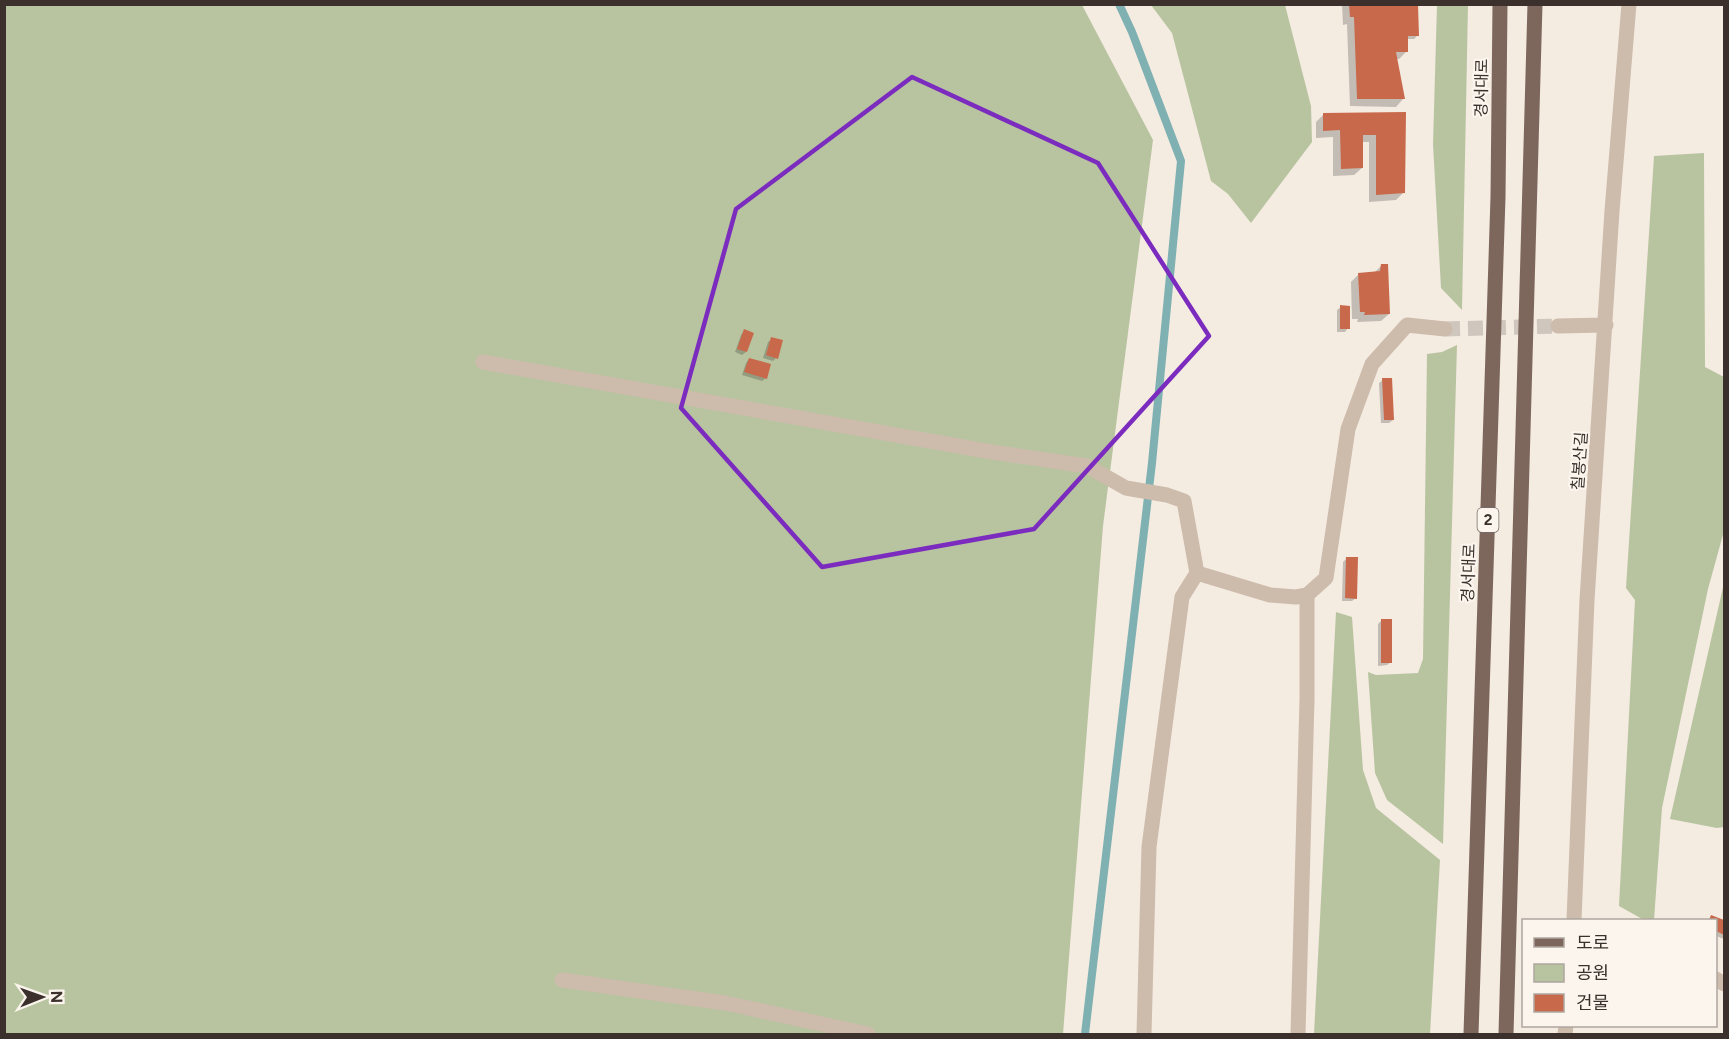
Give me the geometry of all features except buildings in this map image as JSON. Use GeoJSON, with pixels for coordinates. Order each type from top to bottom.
{"type":"FeatureCollection","features":[{"type":"Feature","properties":{"kind":"main road","name":"경서대로"},"geometry":{"type":"LineString","coordinates":[[1472,1035],[1498,197],[1500,4]]}},
{"type":"Feature","properties":{"kind":"main road","name":"2"},"geometry":{"type":"LineString","coordinates":[[1506,1035],[1535,4]]}},
{"type":"Feature","properties":{"kind":"street","name":"칠봉산길"},"geometry":{"type":"LineString","coordinates":[[1577,919],[1587,600],[1612,211],[1629,4]]}},
{"type":"Feature","properties":{"kind":"street"},"geometry":{"type":"LineString","coordinates":[[1197,573],[1270,595],[1307,595],[1326,578],[1348,429],[1372,364],[1407,325],[1445,328]]}},
{"type":"Feature","properties":{"kind":"street"},"geometry":{"type":"LineString","coordinates":[[1558,326],[1606,325]]}},
{"type":"Feature","properties":{"kind":"street"},"geometry":{"type":"LineString","coordinates":[[483,362],[980,450],[1087,466],[1126,488],[1167,495],[1184,501],[1197,573],[1182,597],[1149,847],[1144,1035]]}},
{"type":"Feature","properties":{"kind":"street"},"geometry":{"type":"LineString","coordinates":[[1298,1035],[1307,699],[1307,595]]}},
{"type":"Feature","properties":{"kind":"street"},"geometry":{"type":"LineString","coordinates":[[562,980],[725,1003],[868,1035]]}},
{"type":"Feature","properties":{"kind":"highlighted area"},"geometry":{"type":"Polygon","coordinates":[[[912,77],[1098,163],[1209,336],[1034,529],[822,567],[681,408],[736,209],[912,77]]]}},
{"type":"Feature","properties":{"kind":"green space"},"geometry":{"type":"Polygon","coordinates":[[[5,5],[1082,5],[1153,140],[1103,526],[1063,1034],[5,1034],[5,5]]]}},
{"type":"Feature","properties":{"kind":"green space"},"geometry":{"type":"Polygon","coordinates":[[[1151,5],[1285,5],[1311,106],[1312,142],[1251,223],[1228,194],[1211,181],[1172,33],[1151,5]]]}},
{"type":"Feature","properties":{"kind":"green space"},"geometry":{"type":"Polygon","coordinates":[[[1437,5],[1468,5],[1462,310],[1441,288],[1433,144],[1437,5]]]}},
{"type":"Feature","properties":{"kind":"green space"},"geometry":{"type":"Polygon","coordinates":[[[1704,153],[1705,367],[1724,377],[1724,531],[1708,589],[1662,808],[1654,919],[1642,919],[1619,906],[1635,600],[1626,588],[1654,156],[1704,153]]]}},
{"type":"Feature","properties":{"kind":"green space"},"geometry":{"type":"Polygon","coordinates":[[[1457,345],[1443,844],[1387,800],[1375,773],[1368,672],[1376,675],[1418,673],[1423,659],[1427,354],[1442,352],[1457,345]]]}},
{"type":"Feature","properties":{"kind":"green space"},"geometry":{"type":"Polygon","coordinates":[[[1724,583],[1724,827],[1717,828],[1670,819],[1724,583]]]}},
{"type":"Feature","properties":{"kind":"green space"},"geometry":{"type":"Polygon","coordinates":[[[1336,612],[1352,617],[1363,770],[1376,808],[1440,860],[1430,1034],[1314,1034],[1336,612]]]}},
{"type":"Feature","properties":{"kind":"waterway"},"geometry":{"type":"LineString","coordinates":[[1085,1034],[1152,463],[1181,161],[1132,32],[1119,4]]}},
{"type":"Feature","properties":{"kind":"tunnel"},"geometry":{"type":"LineString","coordinates":[[1445,329],[1558,326]]}}]}
